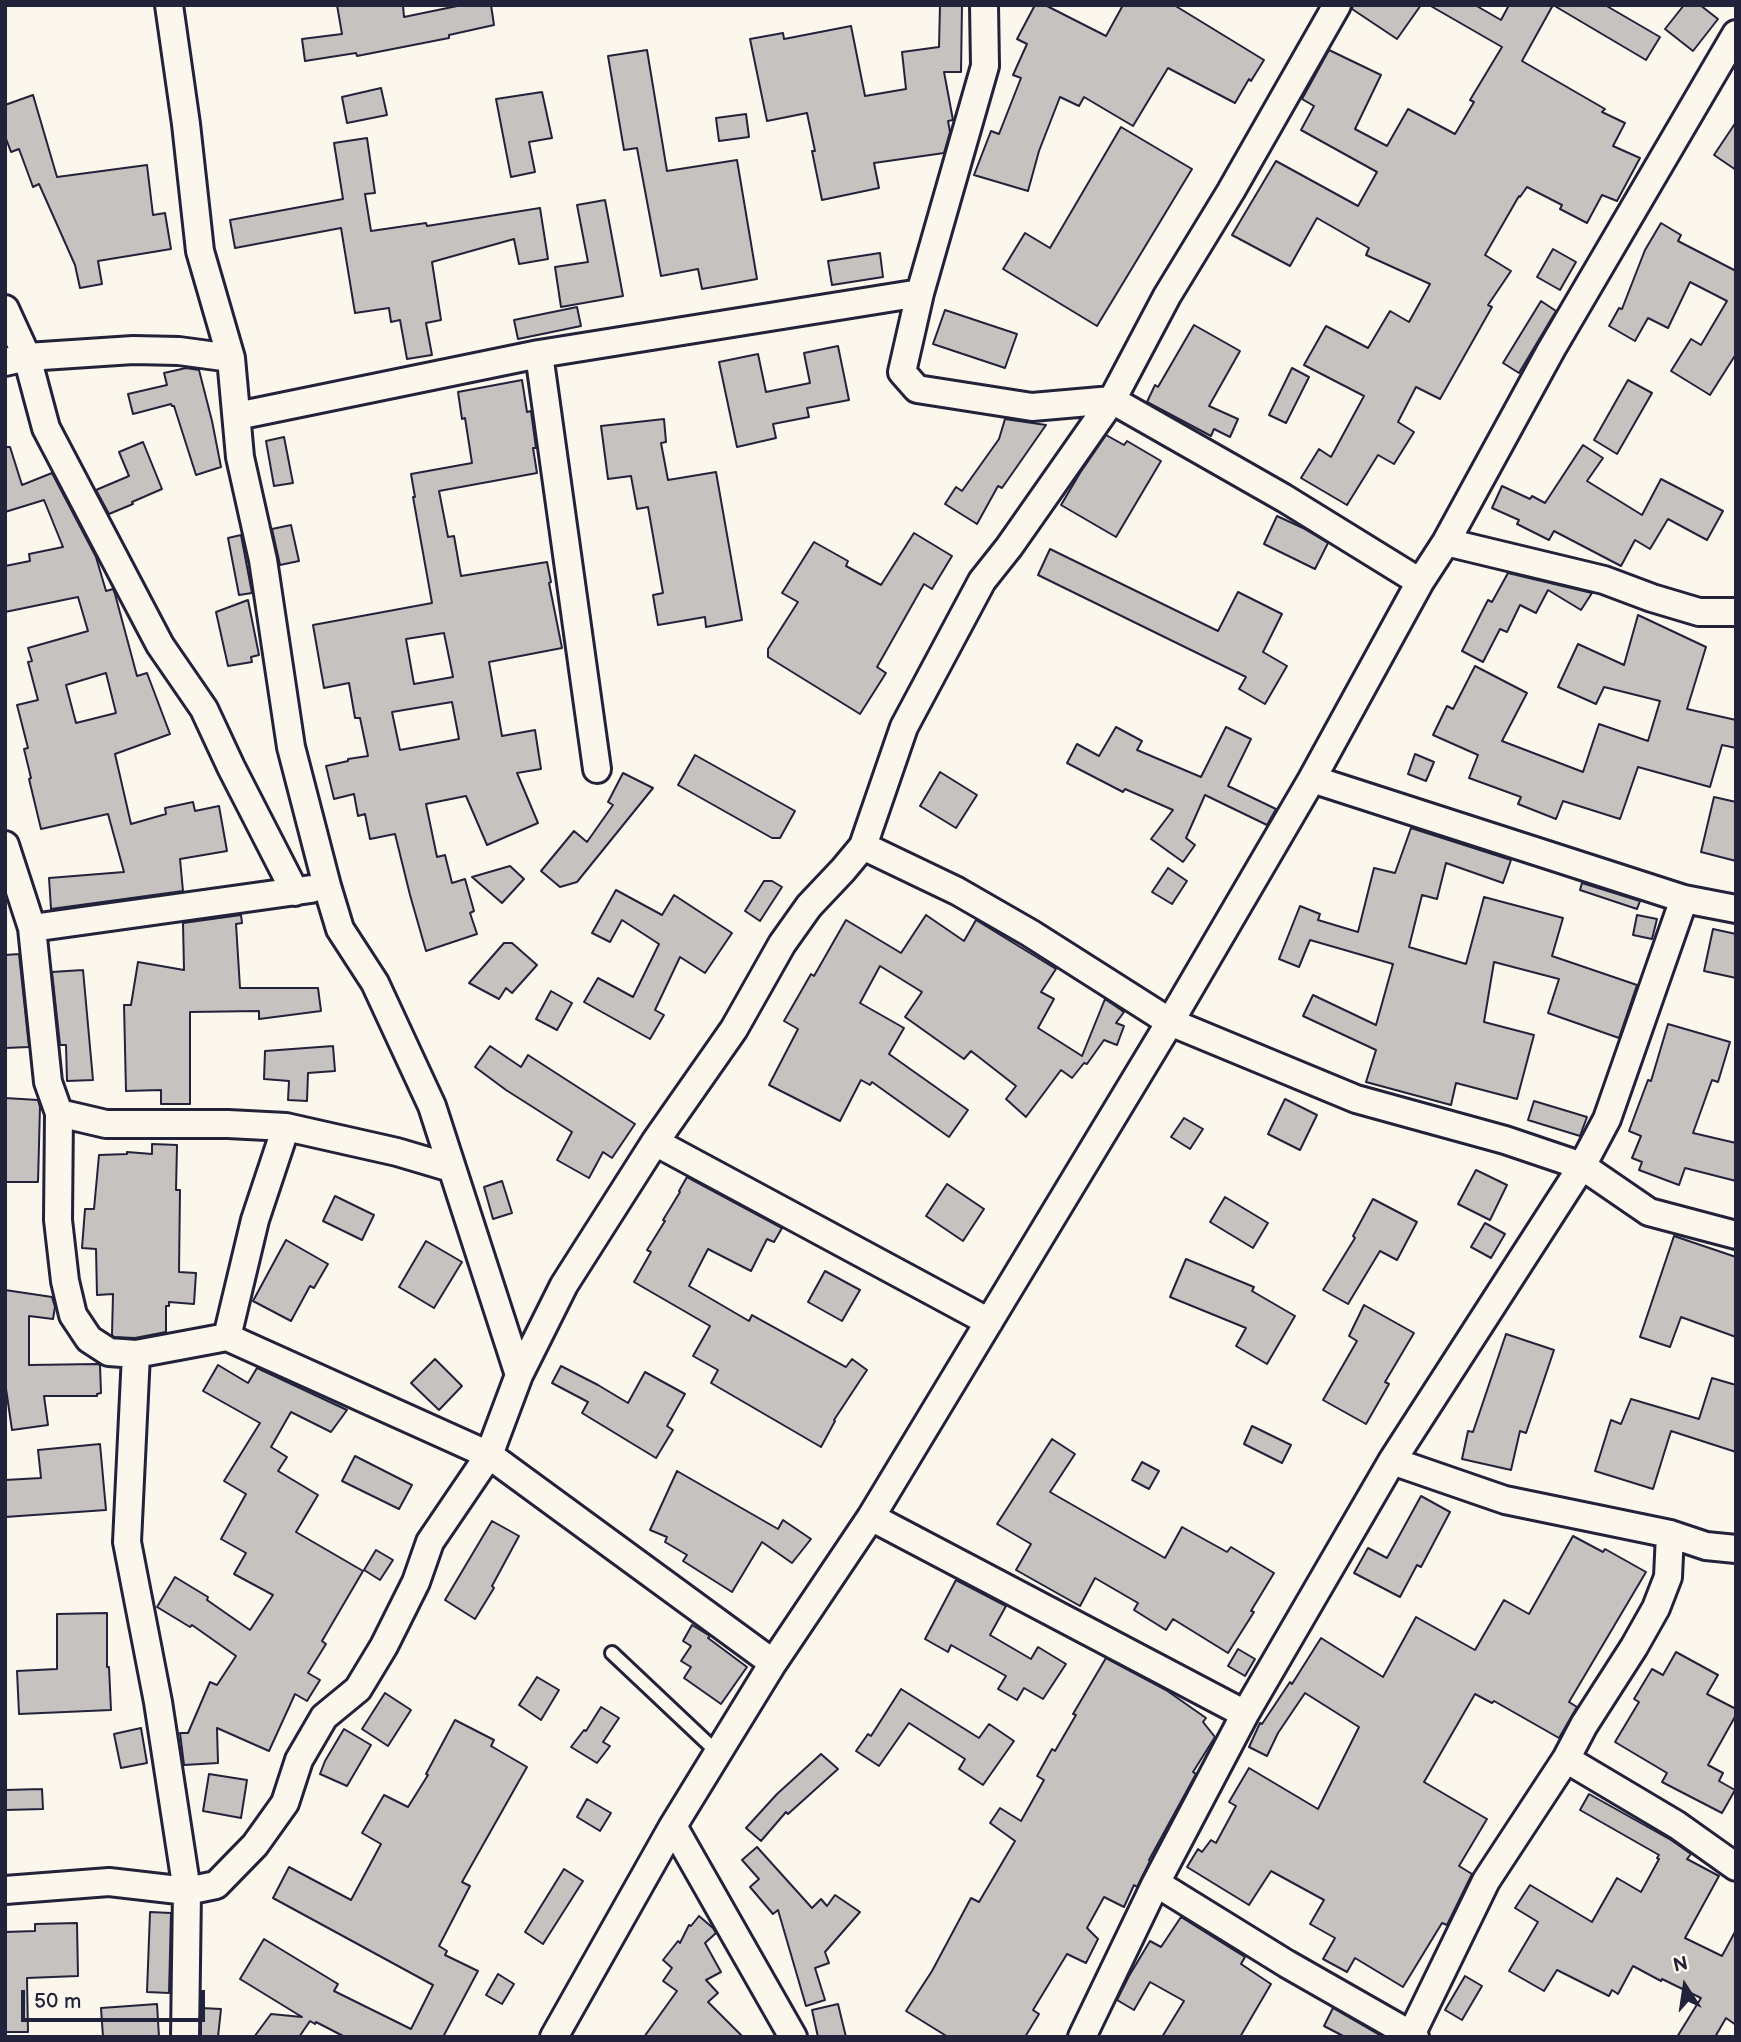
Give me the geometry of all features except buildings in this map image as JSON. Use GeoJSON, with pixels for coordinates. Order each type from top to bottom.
{"type":"FeatureCollection","features":[{"type":"Feature","properties":{"kind":"street"},"geometry":{"type":"LineString","coordinates":[[169,5],[200,251],[231,358],[240,457],[263,560],[291,747],[340,929],[375,983],[432,1107],[519,1375]]}},
{"type":"Feature","properties":{"kind":"street"},"geometry":{"type":"LineString","coordinates":[[5,1890],[109,1882],[187,1891],[216,1885],[255,1845],[285,1803],[299,1760],[324,1717],[358,1689],[384,1646],[416,1582],[430,1542],[489,1455],[519,1375],[564,1286],[655,1142],[734,1029],[782,944],[808,906],[863,846],[904,727],[982,581],[1112,400],[1167,296],[1280,107],[1337,5]]}},
{"type":"Feature","properties":{"kind":"street"},"geometry":{"type":"LineString","coordinates":[[986,9],[985,66],[920,293],[902,372],[917,389],[1032,407],[1112,400],[1284,498],[1420,582]]}},
{"type":"Feature","properties":{"kind":"street"},"geometry":{"type":"LineString","coordinates":[[554,2037],[673,1826],[773,1663],[871,1517],[1170,1022],[1312,779],[1551,350],[1736,34]]}},
{"type":"Feature","properties":{"kind":"street"},"geometry":{"type":"LineString","coordinates":[[237,416],[539,354],[920,293]]}},
{"type":"Feature","properties":{"kind":"street"},"geometry":{"type":"LineString","coordinates":[[5,309],[16,359],[46,428],[160,645],[204,709],[295,892]]}},
{"type":"Feature","properties":{"kind":"street"},"geometry":{"type":"LineString","coordinates":[[16,359],[133,350],[179,351],[231,358]]}},
{"type":"Feature","properties":{"kind":"street"},"geometry":{"type":"LineString","coordinates":[[539,354],[597,769]]}},
{"type":"Feature","properties":{"kind":"street"},"geometry":{"type":"LineString","coordinates":[[1446,542],[1604,580],[1699,612],[1736,611]]}},
{"type":"Feature","properties":{"kind":"street"},"geometry":{"type":"LineString","coordinates":[[1312,779],[1684,899],[1736,909]]}},
{"type":"Feature","properties":{"kind":"street"},"geometry":{"type":"LineString","coordinates":[[5,845],[32,929],[48,1082],[60,1113],[58,1220],[65,1281],[73,1315],[89,1339],[109,1352],[136,1354],[227,1337],[489,1455],[773,1663]]}},
{"type":"Feature","properties":{"kind":"street"},"geometry":{"type":"LineString","coordinates":[[863,846],[957,891],[1018,926],[1170,1022],[1356,1099],[1505,1140],[1583,1166],[1650,1212],[1736,1235]]}},
{"type":"Feature","properties":{"kind":"street"},"geometry":{"type":"LineString","coordinates":[[32,929],[327,886]]}},
{"type":"Feature","properties":{"kind":"street"},"geometry":{"type":"LineString","coordinates":[[1082,2037],[1156,1883],[1245,1714],[1392,1461],[1583,1166],[1608,1119],[1684,899]]}},
{"type":"Feature","properties":{"kind":"street"},"geometry":{"type":"LineString","coordinates":[[60,1113],[106,1124],[286,1127],[397,1152],[451,1168]]}},
{"type":"Feature","properties":{"kind":"street"},"geometry":{"type":"LineString","coordinates":[[227,1337],[255,1220],[286,1127]]}},
{"type":"Feature","properties":{"kind":"street"},"geometry":{"type":"LineString","coordinates":[[655,1142],[989,1322]]}},
{"type":"Feature","properties":{"kind":"street"},"geometry":{"type":"LineString","coordinates":[[136,1354],[127,1542],[158,1702],[187,1891],[185,2037]]}},
{"type":"Feature","properties":{"kind":"street"},"geometry":{"type":"LineString","coordinates":[[1392,1461],[1505,1500],[1670,1534],[1706,1546],[1736,1549]]}},
{"type":"Feature","properties":{"kind":"street"},"geometry":{"type":"LineString","coordinates":[[871,1517],[1245,1714]]}},
{"type":"Feature","properties":{"kind":"street"},"geometry":{"type":"LineString","coordinates":[[1156,1883],[1287,1965],[1413,2036],[1486,1881],[1566,1759],[1656,1608],[1668,1577],[1670,1534]]}},
{"type":"Feature","properties":{"kind":"street"},"geometry":{"type":"LineString","coordinates":[[1566,1759],[1677,1825],[1736,1867]]}},
{"type":"Feature","properties":{"kind":"street"},"geometry":{"type":"LineString","coordinates":[[673,1826],[793,2037]]}},
{"type":"Feature","properties":{"kind":"lane"},"geometry":{"type":"LineString","coordinates":[[612,1653],[718,1753]]}}]}
